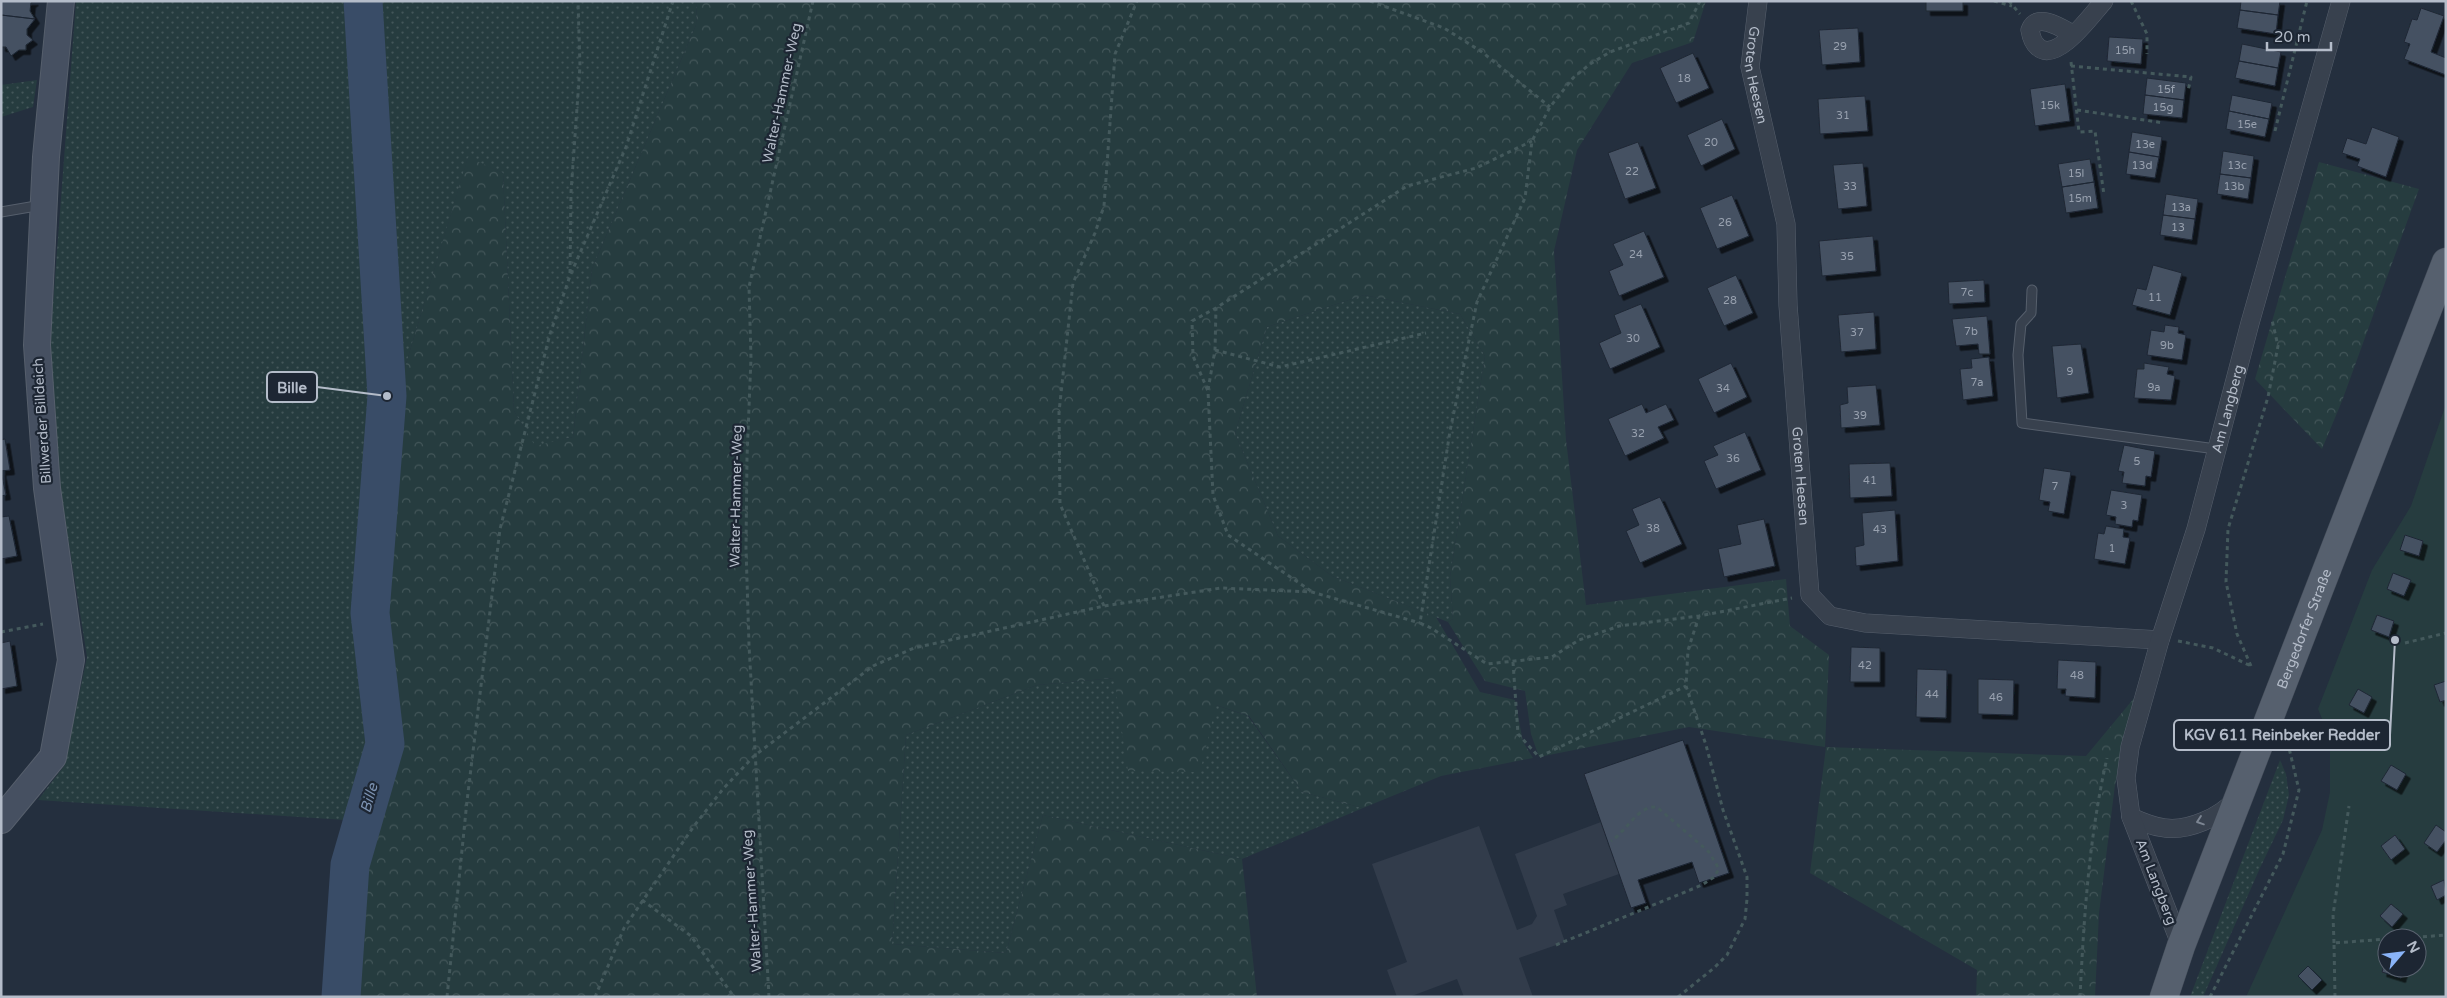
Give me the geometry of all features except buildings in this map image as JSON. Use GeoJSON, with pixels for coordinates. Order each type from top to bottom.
{"type":"FeatureCollection","features":[{"type":"Feature","properties":{"kind":"main road","name":"Bergedorfer Straße"},"geometry":{"type":"LineString","coordinates":[[2164,997],[2181,946],[2446,262]]}},
{"type":"Feature","properties":{"kind":"street","name":"Billwerder Billdeich"},"geometry":{"type":"LineString","coordinates":[[1,820],[53,757],[71,660],[47,488],[37,345],[42,205],[61,1]]}},
{"type":"Feature","properties":{"kind":"street","name":"Groten Heesen"},"geometry":{"type":"LineString","coordinates":[[1758,1],[1750,67],[1786,224],[1788,305],[1810,595]]}},
{"type":"Feature","properties":{"kind":"street"},"geometry":{"type":"LineString","coordinates":[[2071,38],[2104,1]]}},
{"type":"Feature","properties":{"kind":"street","name":"Am Langberg"},"geometry":{"type":"LineString","coordinates":[[2181,946],[2131,817],[2126,778],[2130,747],[2160,640],[2196,530],[2216,449],[2341,1]]}},
{"type":"Feature","properties":{"kind":"street"},"geometry":{"type":"LineString","coordinates":[[1810,595],[1830,616],[1865,623],[2160,640]]}},
{"type":"Feature","properties":{"kind":"street","name":"Am Langberg"},"geometry":{"type":"LineString","coordinates":[[2131,817],[2156,827],[2182,827],[2206,820],[2223,811],[2240,794]]}},
{"type":"Feature","properties":{"kind":"lane"},"geometry":{"type":"LineString","coordinates":[[1,212],[42,205]]}},
{"type":"Feature","properties":{"kind":"lane"},"geometry":{"type":"LineString","coordinates":[[2032,290],[2031,313],[2021,324],[2018,355],[2022,423],[2216,449]]}},
{"type":"Feature","properties":{"kind":"path"},"geometry":{"type":"LineString","coordinates":[[570,276],[571,192],[580,66],[578,1]]}},
{"type":"Feature","properties":{"kind":"path"},"geometry":{"type":"LineString","coordinates":[[448,997],[467,801],[500,529],[548,343],[570,276],[626,148],[673,1]]}},
{"type":"Feature","properties":{"kind":"path","name":"Walter-Hammer-Weg"},"geometry":{"type":"LineString","coordinates":[[769,997],[754,756],[746,548],[746,457],[751,358],[749,287],[813,1]]}},
{"type":"Feature","properties":{"kind":"path"},"geometry":{"type":"LineString","coordinates":[[1104,606],[1060,504],[1059,412],[1073,282],[1095,233],[1104,206],[1115,54],[1137,1]]}},
{"type":"Feature","properties":{"kind":"path"},"geometry":{"type":"LineString","coordinates":[[1370,1],[1444,28],[1482,52],[1550,107]]}},
{"type":"Feature","properties":{"kind":"path"},"geometry":{"type":"LineString","coordinates":[[1420,623],[1450,431],[1477,302],[1524,198],[1532,141],[1550,107],[1574,78],[1590,64],[1610,52],[1689,22],[1700,1]]}},
{"type":"Feature","properties":{"kind":"path"},"geometry":{"type":"LineString","coordinates":[[1994,1],[2012,6]]}},
{"type":"Feature","properties":{"kind":"path"},"geometry":{"type":"LineString","coordinates":[[2131,1],[2147,34],[2147,54]]}},
{"type":"Feature","properties":{"kind":"path"},"geometry":{"type":"LineString","coordinates":[[2275,131],[2306,1]]}},
{"type":"Feature","properties":{"kind":"path"},"geometry":{"type":"LineString","coordinates":[[2071,38],[2071,66],[2079,132],[2095,131],[2104,195]]}},
{"type":"Feature","properties":{"kind":"path"},"geometry":{"type":"LineString","coordinates":[[2071,66],[2191,77],[2188,91]]}},
{"type":"Feature","properties":{"kind":"path"},"geometry":{"type":"LineString","coordinates":[[2077,110],[2164,123]]}},
{"type":"Feature","properties":{"kind":"path"},"geometry":{"type":"LineString","coordinates":[[1208,391],[1193,356],[1192,321],[1216,308],[1408,186],[1476,168],[1532,141]]}},
{"type":"Feature","properties":{"kind":"path"},"geometry":{"type":"LineString","coordinates":[[2160,640],[2175,640],[2213,648],[2251,666],[2237,634],[2226,582],[2228,529],[2268,397],[2278,346],[2272,319],[2258,296]]}},
{"type":"Feature","properties":{"kind":"path"},"geometry":{"type":"LineString","coordinates":[[1216,308],[1215,350],[1208,391],[1214,495],[1228,535],[1312,592]]}},
{"type":"Feature","properties":{"kind":"path"},"geometry":{"type":"LineString","coordinates":[[1215,350],[1280,367],[1426,333]]}},
{"type":"Feature","properties":{"kind":"path"},"geometry":{"type":"LineString","coordinates":[[596,997],[624,928],[642,900],[700,818],[754,756],[874,666],[914,648],[1104,606],[1221,588],[1312,592],[1420,623],[1487,664],[1552,657],[1579,640],[1619,626],[1699,616],[1810,595]]}},
{"type":"Feature","properties":{"kind":"path"},"geometry":{"type":"LineString","coordinates":[[1678,997],[1714,968],[1726,955],[1745,919],[1747,898],[1747,877],[1723,810],[1706,745],[1686,686],[1688,650],[1699,616]]}},
{"type":"Feature","properties":{"kind":"path"},"geometry":{"type":"LineString","coordinates":[[1,632],[66,619]]}},
{"type":"Feature","properties":{"kind":"path"},"geometry":{"type":"LineString","coordinates":[[2405,643],[2446,633]]}},
{"type":"Feature","properties":{"kind":"path"},"geometry":{"type":"LineString","coordinates":[[1513,662],[1518,734],[1539,757],[1686,686]]}},
{"type":"Feature","properties":{"kind":"path"},"geometry":{"type":"LineString","coordinates":[[2210,997],[2283,854],[2299,790],[2289,748]]}},
{"type":"Feature","properties":{"kind":"path"},"geometry":{"type":"LineString","coordinates":[[2336,997],[2333,915],[2349,806]]}},
{"type":"Feature","properties":{"kind":"path"},"geometry":{"type":"LineString","coordinates":[[1556,944],[1702,885],[1714,877],[1719,869],[1709,852],[1657,807],[1651,807],[1638,814],[1626,830],[1611,841]]}},
{"type":"Feature","properties":{"kind":"path"},"geometry":{"type":"LineString","coordinates":[[642,900],[691,936],[734,997]]}},
{"type":"Feature","properties":{"kind":"path"},"geometry":{"type":"LineString","coordinates":[[2427,936],[2446,935]]}},
{"type":"Feature","properties":{"kind":"path"},"geometry":{"type":"LineString","coordinates":[[2334,943],[2377,940]]}},
{"type":"Feature","properties":{"kind":"shaded area"},"geometry":{"type":"Polygon","coordinates":[[[1601,822],[1619,874],[1563,894],[1567,905],[1554,910],[1565,942],[1519,958],[1533,997],[1464,997],[1457,979],[1409,997],[1397,997],[1387,970],[1407,962],[1372,864],[1479,826],[1517,930],[1532,924],[1537,916],[1515,854],[1601,822]]]}},
{"type":"Feature","properties":{"kind":"green space"},"geometry":{"type":"Polygon","coordinates":[[[76,1],[350,1],[357,134],[379,400],[369,611],[383,744],[360,821],[38,800],[64,766],[87,657],[59,481],[50,343],[76,1]]]}},
{"type":"Feature","properties":{"kind":"green space"},"geometry":{"type":"Polygon","coordinates":[[[371,1],[697,1],[696,25],[592,269],[573,437],[535,447],[514,411],[503,173],[468,158],[397,394],[371,1]]]}},
{"type":"Feature","properties":{"kind":"green space"},"geometry":{"type":"Polygon","coordinates":[[[697,1],[1706,1],[1693,42],[1632,63],[1577,150],[1554,251],[1566,440],[1586,605],[1786,579],[1790,626],[1829,655],[1825,747],[1689,727],[1539,757],[1531,734],[1525,691],[1485,681],[1448,622],[1453,619],[1450,577],[1485,356],[1460,314],[1364,295],[1267,327],[1235,433],[1278,536],[1332,576],[1436,617],[1480,692],[1515,700],[1523,742],[1533,758],[1441,776],[1363,808],[1302,792],[1249,716],[1216,705],[1200,772],[1128,771],[1114,678],[1037,685],[906,735],[892,944],[1006,953],[1043,815],[1242,859],[1257,997],[336,997],[347,864],[383,744],[369,611],[396,424],[397,394],[468,157],[503,173],[514,411],[535,446],[573,437],[592,269],[696,25],[697,1]]]}},
{"type":"Feature","properties":{"kind":"green space"},"geometry":{"type":"Polygon","coordinates":[[[37,80],[33,107],[1,117],[1,85],[37,80]]]}},
{"type":"Feature","properties":{"kind":"green space"},"geometry":{"type":"Polygon","coordinates":[[[2319,162],[2419,189],[2342,401],[2322,449],[2255,379],[2319,162]]]}},
{"type":"Feature","properties":{"kind":"green space"},"geometry":{"type":"Polygon","coordinates":[[[1364,295],[1460,314],[1485,356],[1450,577],[1453,619],[1448,622],[1332,576],[1278,536],[1235,433],[1267,327],[1364,295]]]}},
{"type":"Feature","properties":{"kind":"green space"},"geometry":{"type":"Polygon","coordinates":[[[2446,404],[2446,997],[2246,997],[2322,830],[2330,792],[2330,738],[2318,709],[2372,570],[2411,506],[2446,404]]]}},
{"type":"Feature","properties":{"kind":"green space"},"geometry":{"type":"Polygon","coordinates":[[[1114,678],[1216,705],[1248,716],[1302,792],[1363,808],[1242,859],[1043,815],[1006,953],[892,944],[906,735],[1037,685],[1114,678]]]}},
{"type":"Feature","properties":{"kind":"green space"},"geometry":{"type":"Polygon","coordinates":[[[2135,697],[2115,785],[2099,913],[2095,997],[1976,997],[1977,970],[1810,873],[1826,747],[2086,756],[2135,697]]]}},
{"type":"Feature","properties":{"kind":"green space"},"geometry":{"type":"Polygon","coordinates":[[[2280,760],[2286,774],[2289,795],[2283,820],[2203,997],[2190,997],[2280,760]]]}},
{"type":"Feature","properties":{"kind":"waterway","name":"Bille"},"geometry":{"type":"LineString","coordinates":[[341,997],[350,865],[385,744],[370,613],[387,396],[363,1]]}},
{"type":"Feature","properties":{"kind":"place","name":"Bille"},"geometry":{"type":"Point","coordinates":[387,396]}},
{"type":"Feature","properties":{"kind":"place","name":"KGV 611 Reinbeker Redder"},"geometry":{"type":"Point","coordinates":[2395,640]}}]}
